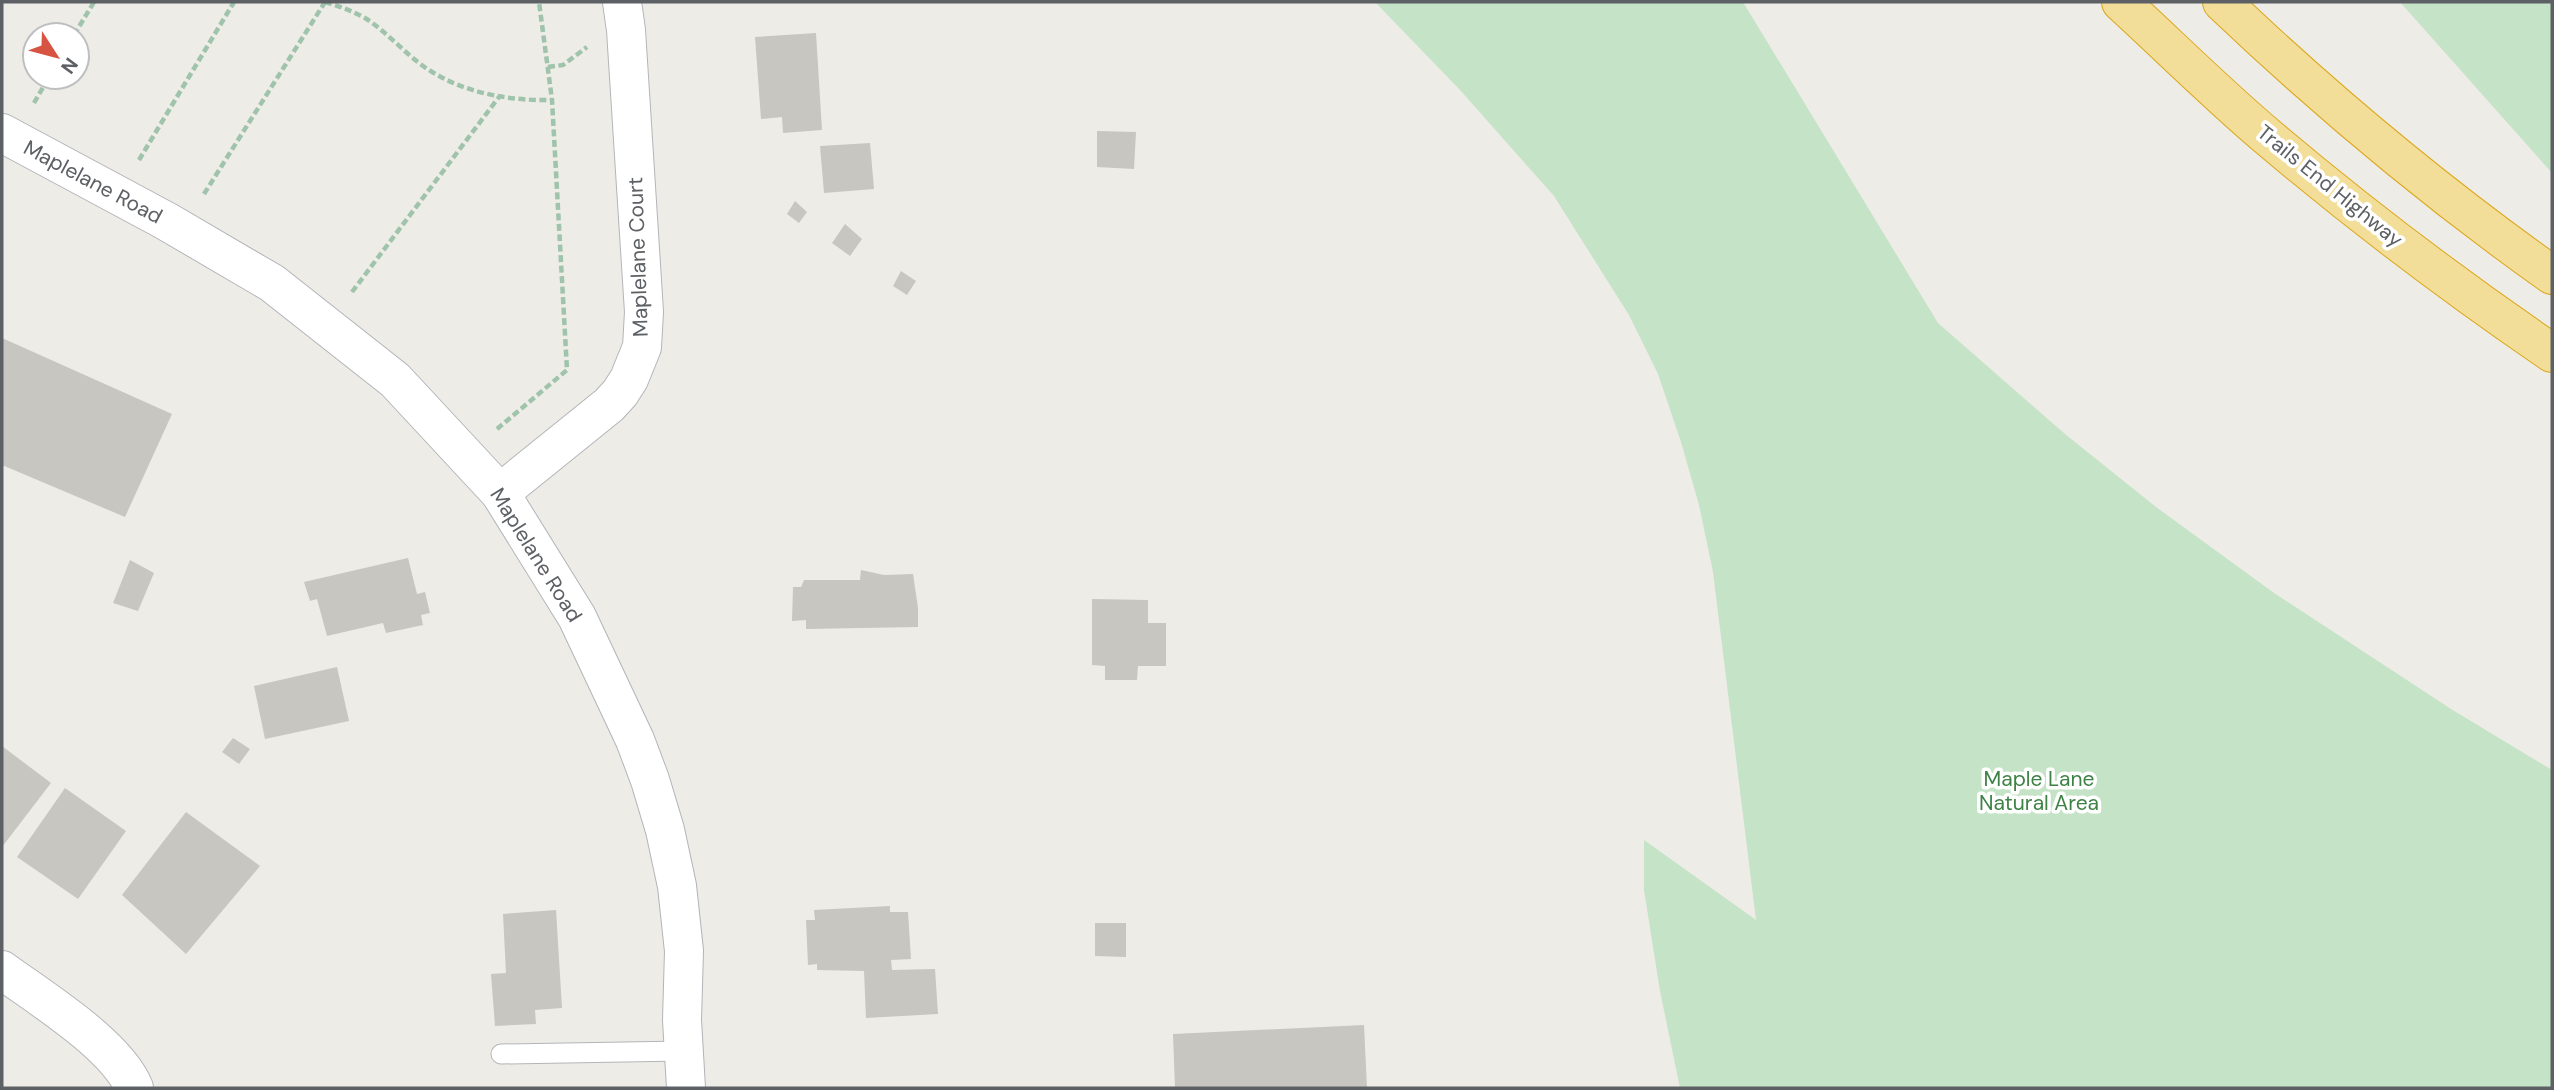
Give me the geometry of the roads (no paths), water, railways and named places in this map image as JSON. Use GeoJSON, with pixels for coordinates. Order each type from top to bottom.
{"type":"FeatureCollection","features":[{"type":"Feature","properties":{"kind":"highway","name":"Trails End Highway"},"geometry":{"type":"LineString","coordinates":[[2121,2],[2267,137],[2379,228],[2552,353]]}},
{"type":"Feature","properties":{"kind":"highway"},"geometry":{"type":"LineString","coordinates":[[2222,2],[2318,92],[2406,165],[2552,275]]}},
{"type":"Feature","properties":{"kind":"main road","name":"Maplelane Court"},"geometry":{"type":"LineString","coordinates":[[500,493],[609,405],[629,379],[642,347],[644,312],[622,2]]}},
{"type":"Feature","properties":{"kind":"main road","name":"Maplelane Road"},"geometry":{"type":"LineString","coordinates":[[2,133],[182,229],[272,283],[395,380],[500,493],[577,617],[635,740],[650,780],[665,830],[677,886],[684,951],[683,1051],[686,1088]]}},
{"type":"Feature","properties":{"kind":"main road"},"geometry":{"type":"LineString","coordinates":[[2,970],[95,1039],[129,1075],[134,1088]]}},
{"type":"Feature","properties":{"kind":"lane"},"geometry":{"type":"LineString","coordinates":[[501,1054],[683,1051]]}},
{"type":"Feature","properties":{"kind":"park label","name":"Maple Lane Natural Area"},"geometry":{"type":"Point","coordinates":[2039,791]}}]}
